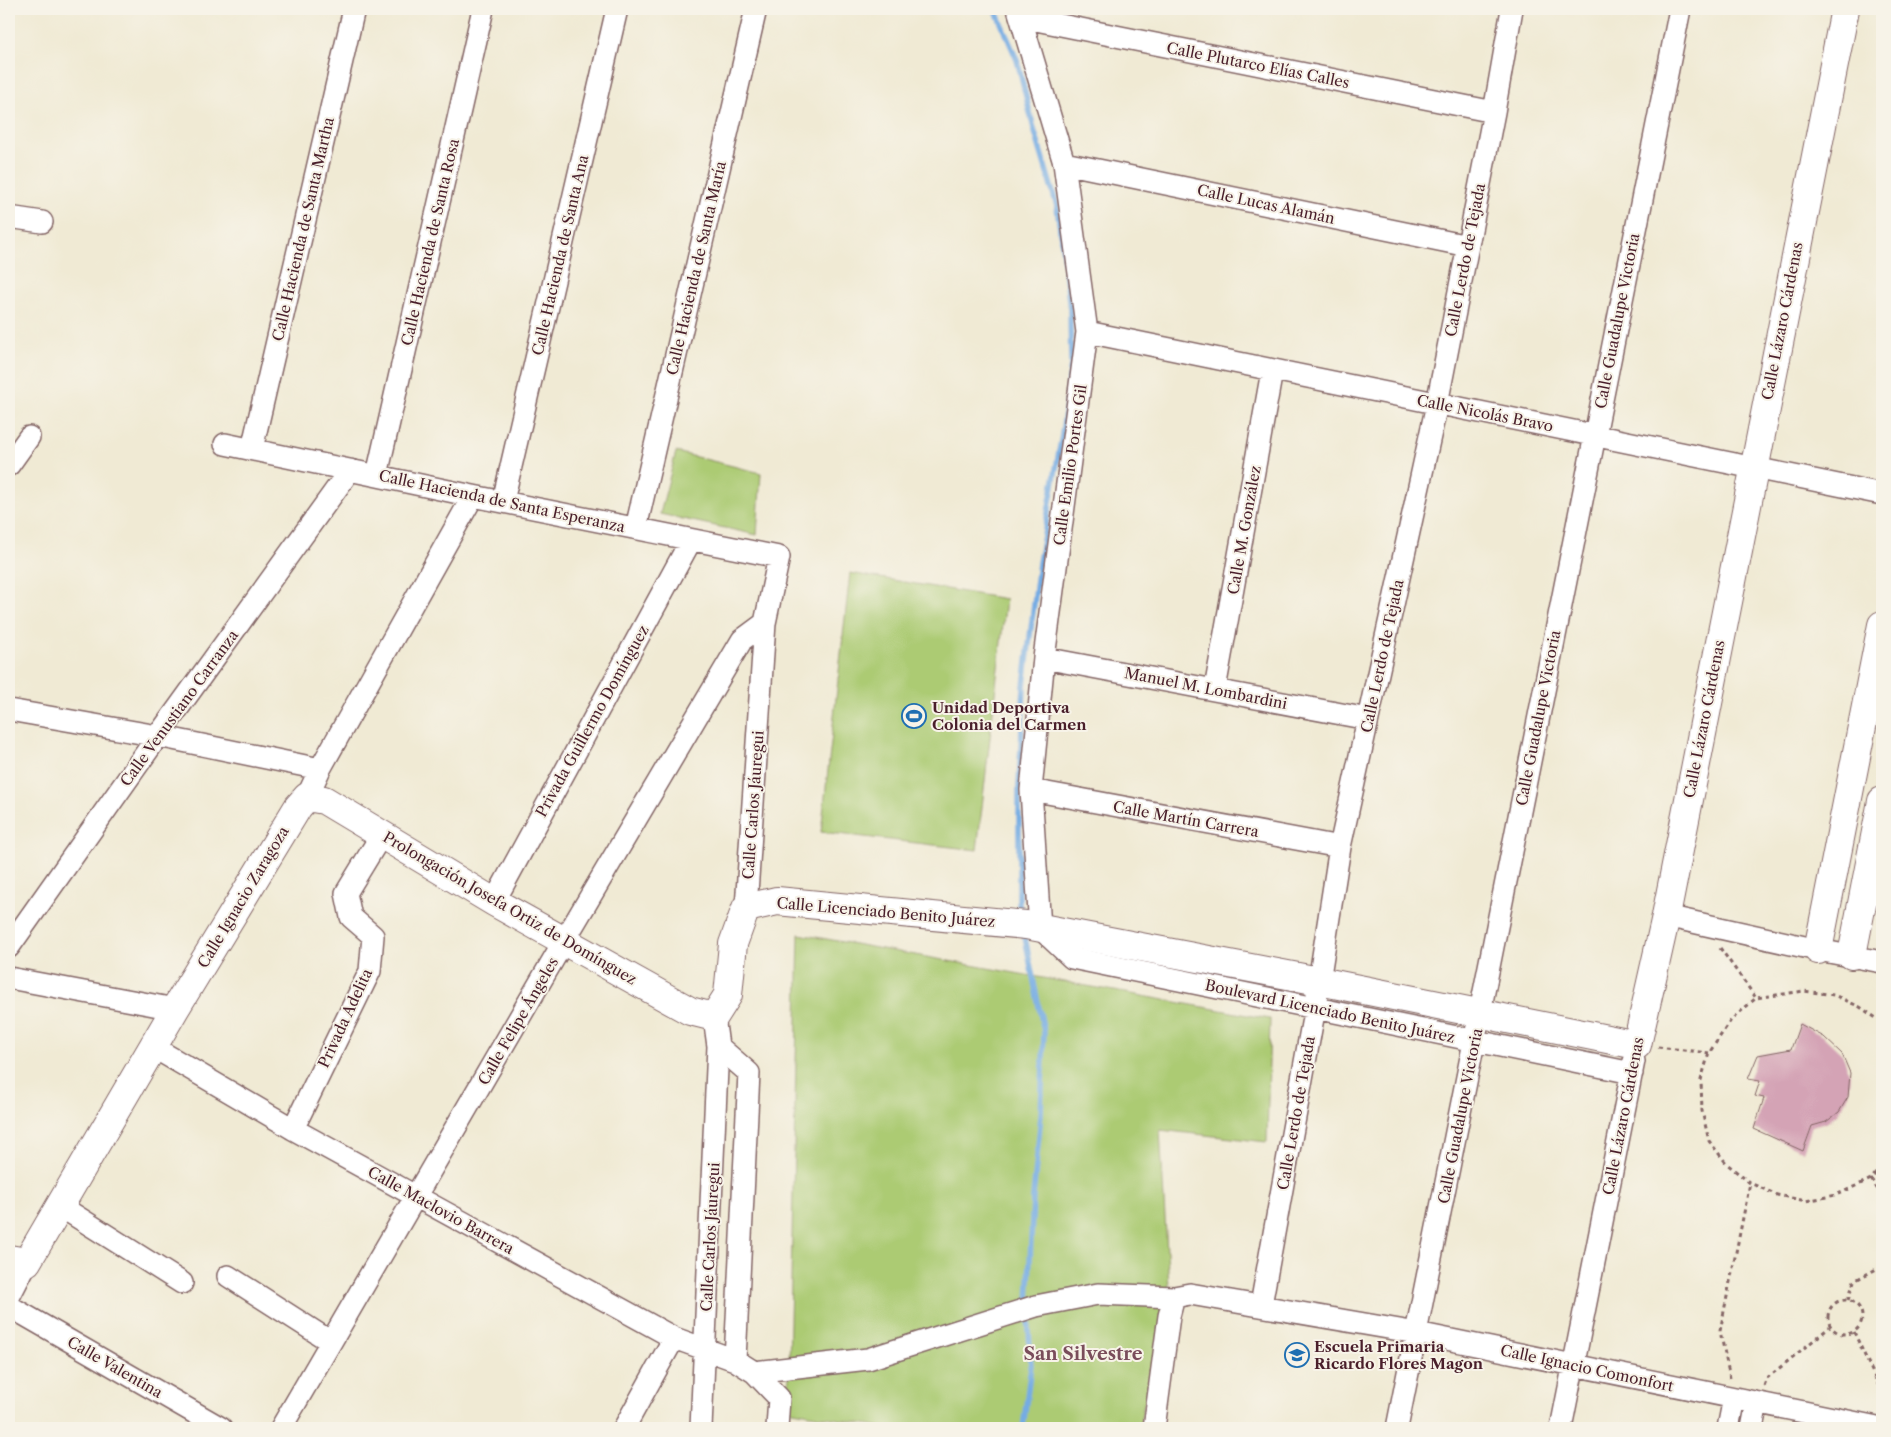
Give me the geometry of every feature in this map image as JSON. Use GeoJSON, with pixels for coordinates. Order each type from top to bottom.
{"type":"FeatureCollection","features":[{"type":"Feature","properties":{"kind":"street","name":"Calle Hacienda de Santa Martha"},"geometry":{"type":"LineString","coordinates":[[252,449],[354,9]]}},
{"type":"Feature","properties":{"kind":"street","name":"Calle Hacienda de Santa Rosa"},"geometry":{"type":"LineString","coordinates":[[377,475],[483,9]]}},
{"type":"Feature","properties":{"kind":"street","name":"Calle Hacienda de Santa Ana"},"geometry":{"type":"LineString","coordinates":[[503,501],[617,9]]}},
{"type":"Feature","properties":{"kind":"street","name":"Calle Hacienda de Santa María"},"geometry":{"type":"LineString","coordinates":[[636,528],[756,9]]}},
{"type":"Feature","properties":{"kind":"street","name":"Calle Lerdo de Tejada"},"geometry":{"type":"LineString","coordinates":[[1261,1305],[1315,1007],[1340,847],[1437,404],[1494,112],[1512,9]]}},
{"type":"Feature","properties":{"kind":"street","name":"Calle Guadalupe Victoria"},"geometry":{"type":"LineString","coordinates":[[1397,1428],[1680,9]]}},
{"type":"Feature","properties":{"kind":"street","name":"Calle Lázaro Cárdenas"},"geometry":{"type":"LineString","coordinates":[[1561,1428],[1637,1045],[1666,916],[1845,9]]}},
{"type":"Feature","properties":{"kind":"street","name":"Calle Plutarco Elías Calles"},"geometry":{"type":"LineString","coordinates":[[1020,13],[1494,112]]}},
{"type":"Feature","properties":{"kind":"street","name":"Calle Emilio Portes Gil"},"geometry":{"type":"LineString","coordinates":[[1020,13],[1064,163],[1087,332],[1044,658],[1032,790],[1033,926]]}},
{"type":"Feature","properties":{"kind":"street","name":"Calle Lucas Alamán"},"geometry":{"type":"LineString","coordinates":[[1064,163],[1468,246]]}},
{"type":"Feature","properties":{"kind":"street"},"geometry":{"type":"LineString","coordinates":[[9,217],[42,222]]}},
{"type":"Feature","properties":{"kind":"street","name":"Calle Nicolás Bravo"},"geometry":{"type":"LineString","coordinates":[[1087,332],[1882,494]]}},
{"type":"Feature","properties":{"kind":"street","name":"Calle M. González"},"geometry":{"type":"LineString","coordinates":[[1214,689],[1272,371]]}},
{"type":"Feature","properties":{"kind":"street"},"geometry":{"type":"LineString","coordinates":[[9,465],[29,437]]}},
{"type":"Feature","properties":{"kind":"street","name":"Calle Hacienda de Santa Esperanza"},"geometry":{"type":"LineString","coordinates":[[225,444],[472,496],[779,557]]}},
{"type":"Feature","properties":{"kind":"street","name":"Calle Venustiano Carranza"},"geometry":{"type":"LineString","coordinates":[[9,947],[350,470]]}},
{"type":"Feature","properties":{"kind":"street","name":"Calle Ignacio Zaragoza"},"geometry":{"type":"LineString","coordinates":[[9,1297],[18,1261],[60,1206],[175,1009],[298,807],[307,797],[320,768],[472,496]]}},
{"type":"Feature","properties":{"kind":"street","name":"Privada Guillermo Domínguez"},"geometry":{"type":"LineString","coordinates":[[494,902],[691,540]]}},
{"type":"Feature","properties":{"kind":"street","name":"Calle Carlos Jáuregui"},"geometry":{"type":"LineString","coordinates":[[701,1428],[718,1046],[714,1017],[728,995],[733,944],[746,908],[765,623],[779,557]]}},
{"type":"Feature","properties":{"kind":"street","name":"Calle Felipe Ángeles"},"geometry":{"type":"LineString","coordinates":[[281,1428],[564,941],[742,640],[765,623]]}},
{"type":"Feature","properties":{"kind":"street"},"geometry":{"type":"LineString","coordinates":[[1818,950],[1882,625]]}},
{"type":"Feature","properties":{"kind":"street","name":"Manuel M. Lombardini"},"geometry":{"type":"LineString","coordinates":[[1044,658],[1368,719]]}},
{"type":"Feature","properties":{"kind":"street"},"geometry":{"type":"LineString","coordinates":[[9,710],[158,736],[320,768]]}},
{"type":"Feature","properties":{"kind":"street","name":"Calle Martín Carrera"},"geometry":{"type":"LineString","coordinates":[[1032,790],[1340,847]]}},
{"type":"Feature","properties":{"kind":"street","name":"Prolongación Josefa Ortiz de Domínguez"},"geometry":{"type":"LineString","coordinates":[[307,797],[324,800],[494,902],[690,1011],[714,1017]]}},
{"type":"Feature","properties":{"kind":"street"},"geometry":{"type":"LineString","coordinates":[[1852,956],[1882,801]]}},
{"type":"Feature","properties":{"kind":"street","name":"Privada Adelita"},"geometry":{"type":"LineString","coordinates":[[293,1128],[370,971],[373,936],[351,917],[346,893],[382,834]]}},
{"type":"Feature","properties":{"kind":"street","name":"Calle Licenciado Benito Juárez"},"geometry":{"type":"LineString","coordinates":[[746,908],[778,900],[1033,926]]}},
{"type":"Feature","properties":{"kind":"street"},"geometry":{"type":"LineString","coordinates":[[1666,916],[1818,950],[1882,962]]}},
{"type":"Feature","properties":{"kind":"street","name":"Boulevard Licenciado Benito Juárez"},"geometry":{"type":"LineString","coordinates":[[1033,926],[1637,1045]]}},
{"type":"Feature","properties":{"kind":"street","name":"Boulevard Licenciado Benito Juárez"},"geometry":{"type":"LineString","coordinates":[[1033,926],[1072,958],[1632,1073]]}},
{"type":"Feature","properties":{"kind":"street"},"geometry":{"type":"LineString","coordinates":[[9,978],[175,1009]]}},
{"type":"Feature","properties":{"kind":"street","name":"Calle Carlos Jáuregui"},"geometry":{"type":"LineString","coordinates":[[718,1046],[749,1073],[735,1360]]}},
{"type":"Feature","properties":{"kind":"street","name":"Calle Maclovio Barrera"},"geometry":{"type":"LineString","coordinates":[[153,1047],[293,1128],[674,1338],[735,1360],[754,1372],[779,1398],[777,1428]]}},
{"type":"Feature","properties":{"kind":"street"},"geometry":{"type":"LineString","coordinates":[[60,1206],[182,1284]]}},
{"type":"Feature","properties":{"kind":"street"},"geometry":{"type":"LineString","coordinates":[[228,1276],[331,1342]]}},
{"type":"Feature","properties":{"kind":"street","name":"Calle Ignacio Comonfort"},"geometry":{"type":"LineString","coordinates":[[754,1372],[868,1359],[1036,1306],[1098,1294],[1174,1297],[1190,1294],[1417,1332],[1882,1428]]}},
{"type":"Feature","properties":{"kind":"street"},"geometry":{"type":"LineString","coordinates":[[1154,1428],[1174,1297]]}},
{"type":"Feature","properties":{"kind":"street","name":"Calle Valentina"},"geometry":{"type":"LineString","coordinates":[[9,1306],[221,1428]]}},
{"type":"Feature","properties":{"kind":"street"},"geometry":{"type":"LineString","coordinates":[[624,1428],[674,1338]]}},
{"type":"Feature","properties":{"kind":"street"},"geometry":{"type":"LineString","coordinates":[[1728,1428],[1734,1398]]}},
{"type":"Feature","properties":{"kind":"street"},"geometry":{"type":"LineString","coordinates":[[1752,1428],[1757,1402]]}},
{"type":"Feature","properties":{"kind":"path"},"geometry":{"type":"LineString","coordinates":[[1703,924],[1756,998]]}},
{"type":"Feature","properties":{"kind":"path"},"geometry":{"type":"LineString","coordinates":[[1882,1022],[1860,1007],[1834,995],[1804,991],[1756,998],[1731,1020],[1709,1053],[1701,1080],[1702,1111],[1709,1141],[1727,1164],[1750,1183],[1777,1196],[1806,1201],[1836,1195],[1871,1179],[1882,1166]]}},
{"type":"Feature","properties":{"kind":"path"},"geometry":{"type":"LineString","coordinates":[[1637,1045],[1709,1053]]}},
{"type":"Feature","properties":{"kind":"path"},"geometry":{"type":"LineString","coordinates":[[1871,1179],[1882,1196]]}},
{"type":"Feature","properties":{"kind":"path"},"geometry":{"type":"LineString","coordinates":[[1734,1398],[1720,1331],[1750,1183]]}},
{"type":"Feature","properties":{"kind":"path"},"geometry":{"type":"LineString","coordinates":[[1848,1300],[1854,1281],[1882,1266]]}},
{"type":"Feature","properties":{"kind":"path"},"geometry":{"type":"LineString","coordinates":[[1848,1300],[1859,1307],[1862,1320],[1854,1332],[1841,1334],[1830,1327],[1827,1313],[1835,1302],[1848,1300]]}},
{"type":"Feature","properties":{"kind":"path"},"geometry":{"type":"LineString","coordinates":[[1757,1402],[1767,1378],[1830,1327]]}},
{"type":"Feature","properties":{"kind":"path"},"geometry":{"type":"LineString","coordinates":[[1854,1332],[1882,1393]]}},
{"type":"Feature","properties":{"kind":"green space"},"geometry":{"type":"Polygon","coordinates":[[[676,452],[761,473],[757,535],[660,514],[676,452]]]}},
{"type":"Feature","properties":{"kind":"green space","name":"Unidad Deportiva Colonia del Carmen"},"geometry":{"type":"Polygon","coordinates":[[[850,573],[1006,599],[977,850],[821,832],[850,573]]]}},
{"type":"Feature","properties":{"kind":"green space"},"geometry":{"type":"Polygon","coordinates":[[[799,934],[1270,1019],[1267,1142],[1160,1130],[1169,1287],[1139,1428],[887,1428],[788,1410],[799,934]]]}},
{"type":"Feature","properties":{"kind":"building"},"geometry":{"type":"Polygon","coordinates":[[[1800,1024],[1824,1037],[1842,1054],[1850,1073],[1848,1097],[1839,1112],[1826,1122],[1812,1126],[1803,1151],[1754,1129],[1764,1098],[1755,1096],[1760,1081],[1748,1079],[1758,1055],[1791,1049],[1800,1024]]]}},
{"type":"Feature","properties":{"kind":"waterway"},"geometry":{"type":"LineString","coordinates":[[995,9],[1017,60],[1034,129],[1057,206],[1070,309],[1071,365],[1062,435],[1039,563],[1024,686],[1019,786],[1019,904],[1021,917]]}},
{"type":"Feature","properties":{"kind":"waterway"},"geometry":{"type":"LineString","coordinates":[[1024,933],[1044,1032],[1041,1115],[1033,1197],[1028,1304]]}},
{"type":"Feature","properties":{"kind":"waterway"},"geometry":{"type":"LineString","coordinates":[[1023,1428],[1031,1365],[1028,1313]]}},
{"type":"Feature","properties":{"kind":"place","name":"Unidad Deportiva Colonia del Carmen"},"geometry":{"type":"Point","coordinates":[914,716]}},
{"type":"Feature","properties":{"kind":"place","name":"Escuela Primaria Ricardo Flores Magon"},"geometry":{"type":"Point","coordinates":[1297,1355]}},
{"type":"Feature","properties":{"kind":"district","name":"San Silvestre"},"geometry":{"type":"Point","coordinates":[1083,1354]}}]}
